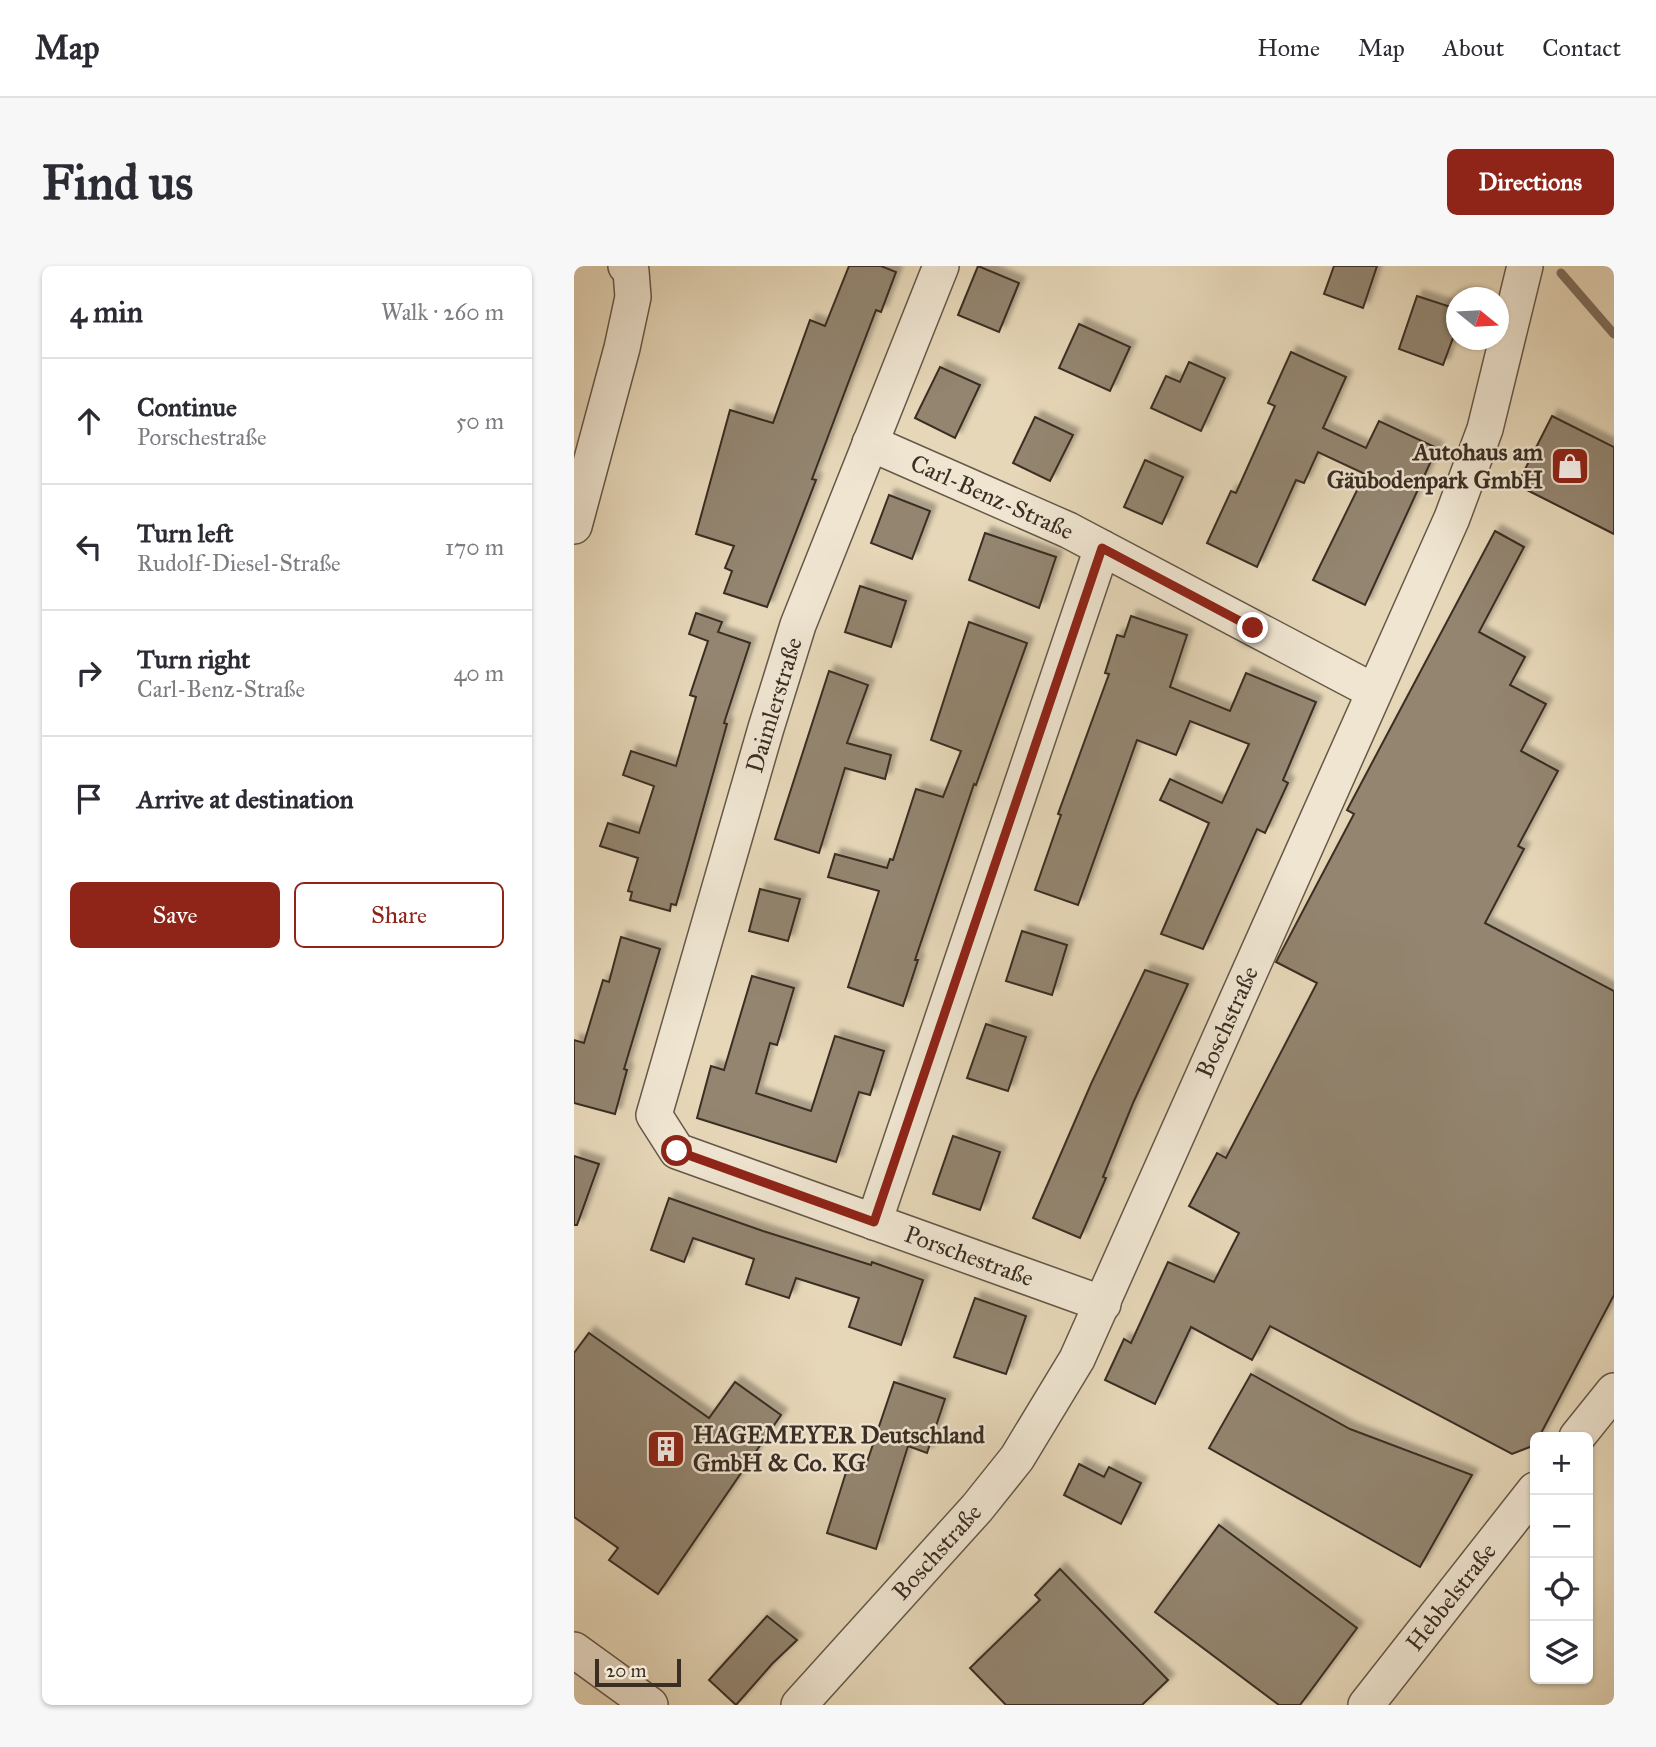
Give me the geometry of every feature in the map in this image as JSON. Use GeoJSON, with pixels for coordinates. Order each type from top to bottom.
{"type":"FeatureCollection","features":[{"type":"Feature","properties":{"kind":"street","name":"Daimlerstraße"},"geometry":{"type":"LineString","coordinates":[[677,1151],[654,1115],[766,727],[798,625],[941,266]]}},
{"type":"Feature","properties":{"kind":"street","name":"Boschstraße"},"geometry":{"type":"LineString","coordinates":[[799,1705],[977,1508],[1017,1458],[1052,1404],[1103,1304],[1452,518],[1485,429],[1524,266]]}},
{"type":"Feature","properties":{"kind":"street"},"geometry":{"type":"LineString","coordinates":[[574,526],[622,348],[633,297],[630,268]]}},
{"type":"Feature","properties":{"kind":"street","name":"Carl-Benz-Straße"},"geometry":{"type":"LineString","coordinates":[[870,443],[1068,530],[1373,691]]}},
{"type":"Feature","properties":{"kind":"street"},"geometry":{"type":"LineString","coordinates":[[874,1222],[1102,548]]}},
{"type":"Feature","properties":{"kind":"street","name":"Porschestraße"},"geometry":{"type":"LineString","coordinates":[[677,1151],[1103,1304]]}},
{"type":"Feature","properties":{"kind":"street"},"geometry":{"type":"LineString","coordinates":[[1581,1432],[1614,1391]]}},
{"type":"Feature","properties":{"kind":"street","name":"Hebbelstraße"},"geometry":{"type":"LineString","coordinates":[[1366,1705],[1530,1495]]}},
{"type":"Feature","properties":{"kind":"street"},"geometry":{"type":"LineString","coordinates":[[574,1650],[650,1705]]}},
{"type":"Feature","properties":{"kind":"building"},"geometry":{"type":"Polygon","coordinates":[[[849,266],[881,266],[896,272],[881,312],[876,310],[812,479],[816,480],[767,607],[724,593],[732,571],[725,568],[734,546],[696,534],[730,410],[773,423],[810,320],[825,326],[849,266]]]}},
{"type":"Feature","properties":{"kind":"building"},"geometry":{"type":"Polygon","coordinates":[[[978,266],[1019,283],[999,332],[958,315],[978,266]]]}},
{"type":"Feature","properties":{"kind":"building"},"geometry":{"type":"Polygon","coordinates":[[[1334,266],[1377,266],[1363,308],[1324,294],[1334,266]]]}},
{"type":"Feature","properties":{"kind":"building"},"geometry":{"type":"Polygon","coordinates":[[[1417,296],[1446,305],[1446,350],[1449,350],[1443,365],[1399,349],[1417,296]]]}},
{"type":"Feature","properties":{"kind":"building"},"geometry":{"type":"Polygon","coordinates":[[[1079,324],[1130,347],[1110,391],[1059,368],[1079,324]]]}},
{"type":"Feature","properties":{"kind":"building"},"geometry":{"type":"Polygon","coordinates":[[[1291,352],[1346,377],[1323,428],[1366,448],[1379,421],[1437,448],[1365,605],[1313,580],[1365,474],[1318,452],[1304,483],[1296,480],[1257,567],[1207,543],[1231,491],[1236,493],[1275,406],[1268,403],[1291,352]]]}},
{"type":"Feature","properties":{"kind":"building"},"geometry":{"type":"Polygon","coordinates":[[[1189,362],[1225,378],[1201,431],[1151,408],[1166,376],[1180,382],[1189,362]]]}},
{"type":"Feature","properties":{"kind":"building"},"geometry":{"type":"Polygon","coordinates":[[[940,367],[980,385],[955,438],[915,418],[940,367]]]}},
{"type":"Feature","properties":{"kind":"building","name":"Autohaus am Gäubodenpark GmbH"},"geometry":{"type":"Polygon","coordinates":[[[1552,416],[1614,447],[1614,534],[1517,485],[1552,416]]]}},
{"type":"Feature","properties":{"kind":"building"},"geometry":{"type":"Polygon","coordinates":[[[1035,417],[1073,435],[1050,481],[1013,463],[1035,417]]]}},
{"type":"Feature","properties":{"kind":"building"},"geometry":{"type":"Polygon","coordinates":[[[1145,460],[1183,477],[1162,524],[1124,507],[1145,460]]]}},
{"type":"Feature","properties":{"kind":"building"},"geometry":{"type":"Polygon","coordinates":[[[889,495],[930,511],[912,559],[871,543],[889,495]]]}},
{"type":"Feature","properties":{"kind":"building"},"geometry":{"type":"Polygon","coordinates":[[[1495,531],[1524,547],[1479,632],[1525,657],[1510,685],[1546,704],[1521,751],[1558,771],[1518,846],[1524,849],[1485,923],[1614,991],[1614,1295],[1542,1432],[1530,1432],[1530,1447],[1512,1454],[1270,1326],[1252,1360],[1191,1327],[1155,1404],[1105,1380],[1124,1339],[1131,1343],[1168,1262],[1214,1282],[1239,1233],[1189,1206],[1217,1153],[1226,1158],[1317,983],[1276,962],[1354,814],[1347,810],[1495,531]]]}},
{"type":"Feature","properties":{"kind":"building"},"geometry":{"type":"Polygon","coordinates":[[[985,533],[1056,557],[1039,608],[969,580],[985,533]]]}},
{"type":"Feature","properties":{"kind":"building"},"geometry":{"type":"Polygon","coordinates":[[[860,586],[906,601],[891,647],[845,632],[860,586]]]}},
{"type":"Feature","properties":{"kind":"building"},"geometry":{"type":"Polygon","coordinates":[[[696,613],[722,622],[718,632],[750,643],[724,723],[727,724],[676,905],[671,904],[670,911],[630,900],[632,892],[628,891],[638,858],[600,846],[608,823],[639,833],[654,786],[623,775],[631,751],[676,766],[696,697],[690,695],[708,641],[689,634],[696,613]]]}},
{"type":"Feature","properties":{"kind":"building"},"geometry":{"type":"Polygon","coordinates":[[[1131,616],[1187,635],[1170,687],[1230,711],[1246,673],[1316,702],[1283,780],[1288,783],[1265,833],[1257,829],[1203,949],[1161,934],[1209,823],[1160,800],[1170,779],[1222,803],[1249,744],[1190,721],[1176,755],[1137,740],[1078,905],[1035,890],[1061,815],[1058,814],[1109,674],[1105,673],[1117,635],[1124,637],[1131,616]]]}},
{"type":"Feature","properties":{"kind":"building"},"geometry":{"type":"Polygon","coordinates":[[[969,622],[1027,643],[976,785],[974,784],[915,960],[918,960],[903,1006],[848,987],[879,891],[828,877],[835,854],[887,868],[890,859],[893,860],[916,789],[943,797],[961,751],[931,740],[969,622]]]}},
{"type":"Feature","properties":{"kind":"building"},"geometry":{"type":"Polygon","coordinates":[[[829,671],[868,685],[847,743],[891,755],[885,779],[845,768],[819,853],[775,839],[829,671]]]}},
{"type":"Feature","properties":{"kind":"building"},"geometry":{"type":"Polygon","coordinates":[[[760,889],[800,899],[788,941],[749,931],[760,889]]]}},
{"type":"Feature","properties":{"kind":"building"},"geometry":{"type":"Polygon","coordinates":[[[1022,931],[1067,945],[1052,995],[1006,981],[1022,931]]]}},
{"type":"Feature","properties":{"kind":"building"},"geometry":{"type":"Polygon","coordinates":[[[621,937],[660,949],[624,1069],[627,1070],[615,1114],[574,1103],[574,1040],[584,1043],[603,980],[609,982],[621,937]]]}},
{"type":"Feature","properties":{"kind":"building"},"geometry":{"type":"Polygon","coordinates":[[[1145,970],[1188,984],[1133,1103],[1103,1177],[1106,1178],[1080,1238],[1033,1218],[1091,1084],[1145,970]]]}},
{"type":"Feature","properties":{"kind":"building"},"geometry":{"type":"Polygon","coordinates":[[[752,976],[794,988],[777,1045],[770,1043],[756,1093],[811,1111],[835,1036],[884,1051],[870,1095],[859,1092],[836,1162],[697,1118],[711,1066],[724,1070],[752,976]]]}},
{"type":"Feature","properties":{"kind":"building"},"geometry":{"type":"Polygon","coordinates":[[[986,1024],[1026,1037],[1008,1091],[967,1078],[986,1024]]]}},
{"type":"Feature","properties":{"kind":"building"},"geometry":{"type":"Polygon","coordinates":[[[953,1136],[1000,1152],[980,1210],[933,1194],[953,1136]]]}},
{"type":"Feature","properties":{"kind":"building"},"geometry":{"type":"Polygon","coordinates":[[[574,1156],[599,1164],[577,1225],[574,1225],[574,1156]]]}},
{"type":"Feature","properties":{"kind":"building"},"geometry":{"type":"Polygon","coordinates":[[[669,1198],[763,1231],[871,1265],[872,1262],[923,1280],[901,1345],[849,1327],[859,1298],[796,1278],[789,1298],[746,1284],[754,1259],[693,1238],[684,1262],[651,1250],[669,1198]]]}},
{"type":"Feature","properties":{"kind":"building"},"geometry":{"type":"Polygon","coordinates":[[[975,1298],[1026,1316],[1006,1374],[954,1357],[975,1298]]]}},
{"type":"Feature","properties":{"kind":"building","name":"HAGEMEYER Deutschland GmbH & Co. KG"},"geometry":{"type":"Polygon","coordinates":[[[589,1333],[709,1418],[735,1382],[781,1415],[658,1594],[609,1560],[618,1548],[574,1517],[574,1353],[589,1333]]]}},
{"type":"Feature","properties":{"kind":"building"},"geometry":{"type":"Polygon","coordinates":[[[1251,1374],[1350,1429],[1472,1475],[1420,1567],[1209,1448],[1251,1374]]]}},
{"type":"Feature","properties":{"kind":"building"},"geometry":{"type":"Polygon","coordinates":[[[894,1382],[945,1399],[927,1453],[908,1446],[876,1549],[827,1533],[848,1466],[864,1471],[894,1382]]]}},
{"type":"Feature","properties":{"kind":"building"},"geometry":{"type":"Polygon","coordinates":[[[1079,1464],[1104,1477],[1109,1467],[1141,1483],[1121,1524],[1064,1495],[1079,1464]]]}},
{"type":"Feature","properties":{"kind":"building"},"geometry":{"type":"Polygon","coordinates":[[[1219,1525],[1357,1628],[1300,1705],[1279,1705],[1155,1612],[1219,1525]]]}},
{"type":"Feature","properties":{"kind":"building"},"geometry":{"type":"Polygon","coordinates":[[[1060,1569],[1168,1680],[1142,1705],[1006,1705],[970,1668],[1040,1600],[1035,1595],[1060,1569]]]}},
{"type":"Feature","properties":{"kind":"building"},"geometry":{"type":"Polygon","coordinates":[[[767,1616],[797,1640],[736,1705],[709,1680],[767,1616]]]}},
{"type":"Feature","properties":{"kind":"waterway"},"geometry":{"type":"LineString","coordinates":[[1561,273],[1614,334]]}},
{"type":"Feature","properties":{"kind":"place","name":"Autohaus am Gäubodenpark GmbH"},"geometry":{"type":"Point","coordinates":[1570,466]}},
{"type":"Feature","properties":{"kind":"place","name":"HAGEMEYER Deutschland GmbH & Co. KG"},"geometry":{"type":"Point","coordinates":[666,1449]}},
{"type":"Feature","properties":{"kind":"route"},"geometry":{"type":"LineString","coordinates":[[677,1151],[874,1222],[1102,548],[1253,628]]}}]}
